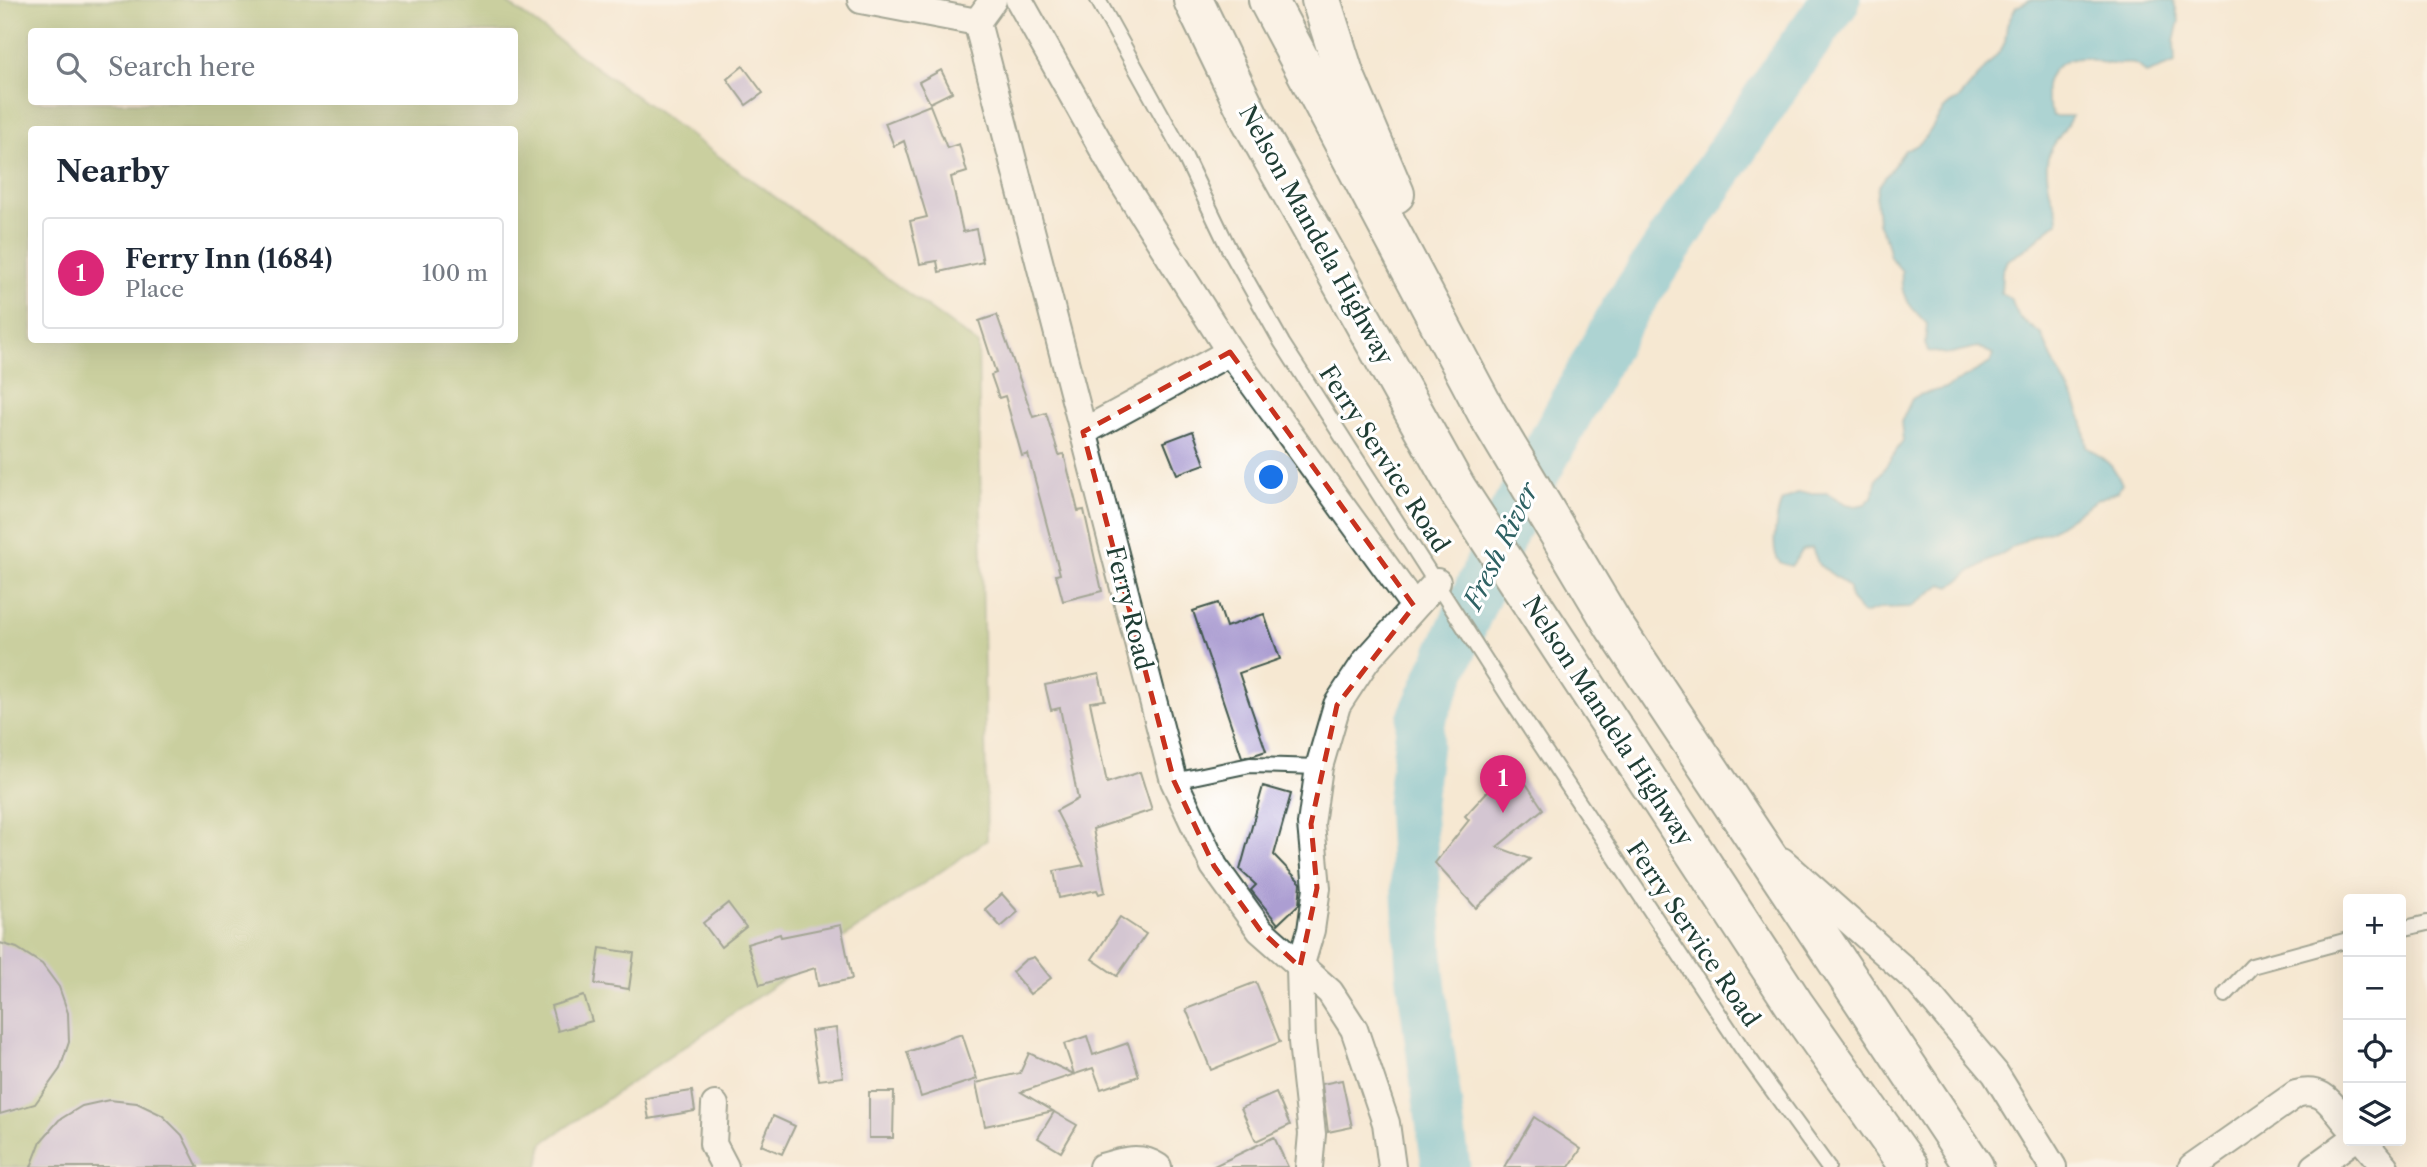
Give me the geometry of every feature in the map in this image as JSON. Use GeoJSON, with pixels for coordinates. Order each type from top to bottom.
{"type":"FeatureCollection","features":[{"type":"Feature","properties":{"kind":"highway","name":"Nelson Mandela Highway"},"geometry":{"type":"LineString","coordinates":[[1193,0],[1251,120],[1457,489],[1794,1004],[1909,1167]]}},
{"type":"Feature","properties":{"kind":"highway"},"geometry":{"type":"LineString","coordinates":[[1268,0],[1452,350],[1614,626],[1974,1167]]}},
{"type":"Feature","properties":{"kind":"highway"},"geometry":{"type":"LineString","coordinates":[[1321,0],[1346,76],[1402,211],[1452,350]]}},
{"type":"Feature","properties":{"kind":"street"},"geometry":{"type":"LineString","coordinates":[[862,0],[977,22],[993,0]]}},
{"type":"Feature","properties":{"kind":"street"},"geometry":{"type":"LineString","coordinates":[[1019,0],[1114,169],[1230,352],[1414,606]]}},
{"type":"Feature","properties":{"kind":"street","name":"Ferry Road"},"geometry":{"type":"LineString","coordinates":[[977,22],[1174,781],[1214,866],[1260,930],[1330,992],[1354,1029],[1386,1123],[1392,1167]]}},
{"type":"Feature","properties":{"kind":"street"},"geometry":{"type":"LineString","coordinates":[[1083,432],[1230,352]]}},
{"type":"Feature","properties":{"kind":"street"},"geometry":{"type":"LineString","coordinates":[[1308,1167],[1312,1134],[1302,1042],[1300,967],[1311,930],[1317,888],[1311,824],[1320,767],[1337,705],[1366,661],[1437,582]]}},
{"type":"Feature","properties":{"kind":"street"},"geometry":{"type":"LineString","coordinates":[[1755,836],[1918,982],[1995,1073],[2053,1167]]}},
{"type":"Feature","properties":{"kind":"street"},"geometry":{"type":"LineString","coordinates":[[2192,1167],[2296,1094],[2310,1090],[2322,1094],[2343,1118]]}},
{"type":"Feature","properties":{"kind":"street"},"geometry":{"type":"LineString","coordinates":[[715,1105],[713,1144],[724,1167]]}},
{"type":"Feature","properties":{"kind":"street"},"geometry":{"type":"LineString","coordinates":[[2315,1167],[2344,1146]]}},
{"type":"Feature","properties":{"kind":"street"},"geometry":{"type":"LineString","coordinates":[[2366,1146],[2385,1167]]}},
{"type":"Feature","properties":{"kind":"street"},"geometry":{"type":"LineString","coordinates":[[1102,1167],[1122,1161],[1146,1159],[1158,1167]]}},
{"type":"Feature","properties":{"kind":"lane","name":"Ferry Service Road"},"geometry":{"type":"LineString","coordinates":[[1098,0],[1185,157],[1228,247],[1282,343],[1513,703],[1741,1048],[1828,1167]]}},
{"type":"Feature","properties":{"kind":"lane"},"geometry":{"type":"LineString","coordinates":[[1174,781],[1250,765],[1320,767]]}},
{"type":"Feature","properties":{"kind":"lane"},"geometry":{"type":"LineString","coordinates":[[2406,928],[2427,923]]}},
{"type":"Feature","properties":{"kind":"lane"},"geometry":{"type":"LineString","coordinates":[[2225,995],[2252,965],[2343,941]]}},
{"type":"Feature","properties":{"kind":"highlighted area"},"geometry":{"type":"Polygon","coordinates":[[[1230,352],[1414,606],[1337,705],[1311,824],[1317,888],[1300,967],[1260,930],[1214,866],[1174,781],[1083,432],[1230,352]]]}},
{"type":"Feature","properties":{"kind":"green space"},"geometry":{"type":"Polygon","coordinates":[[[0,0],[503,0],[978,344],[987,840],[543,1143],[538,1167],[0,1167],[0,0]]]}},
{"type":"Feature","properties":{"kind":"water"},"geometry":{"type":"Polygon","coordinates":[[[2030,0],[2173,0],[2179,20],[2174,42],[2175,63],[2146,74],[2131,63],[2108,64],[2076,58],[2062,63],[2051,73],[2046,95],[2053,116],[2072,116],[2048,156],[2047,176],[2058,222],[2007,260],[2002,272],[2001,293],[2010,298],[2019,317],[2042,335],[2075,401],[2082,419],[2087,447],[2112,467],[2122,484],[2117,492],[2098,499],[2050,531],[2031,537],[1970,572],[1951,587],[1942,584],[1911,607],[1882,608],[1863,614],[1850,598],[1849,588],[1819,565],[1812,548],[1803,550],[1791,566],[1780,562],[1774,541],[1780,507],[1782,501],[1798,493],[1827,493],[1846,504],[1865,504],[1872,497],[1877,479],[1903,441],[1901,422],[1912,399],[1946,388],[1990,363],[1993,354],[1978,347],[1947,354],[1928,351],[1925,344],[1927,324],[1904,294],[1902,271],[1890,257],[1878,223],[1876,197],[1878,187],[1905,150],[1923,141],[1943,111],[1958,100],[2001,50],[2007,25],[2016,7],[2030,0]]]}},
{"type":"Feature","properties":{"kind":"building"},"geometry":{"type":"Polygon","coordinates":[[[743,66],[763,93],[746,105],[727,79],[743,66]]]}},
{"type":"Feature","properties":{"kind":"building"},"geometry":{"type":"Polygon","coordinates":[[[941,70],[952,92],[930,103],[919,82],[941,70]]]}},
{"type":"Feature","properties":{"kind":"building"},"geometry":{"type":"Polygon","coordinates":[[[930,105],[947,148],[959,144],[967,172],[951,177],[963,232],[976,229],[983,262],[939,272],[937,261],[920,264],[910,221],[927,217],[904,141],[894,146],[885,123],[930,105]]]}},
{"type":"Feature","properties":{"kind":"building"},"geometry":{"type":"Polygon","coordinates":[[[997,315],[1033,417],[1046,413],[1059,455],[1064,454],[1078,511],[1084,510],[1102,591],[1063,601],[1056,575],[1060,574],[1028,454],[1022,456],[1005,396],[999,398],[991,375],[996,373],[979,321],[997,315]]]}},
{"type":"Feature","properties":{"kind":"building"},"geometry":{"type":"Polygon","coordinates":[[[1193,431],[1205,464],[1177,474],[1164,442],[1193,431]]]}},
{"type":"Feature","properties":{"kind":"building"},"geometry":{"type":"Polygon","coordinates":[[[1218,603],[1226,627],[1264,614],[1280,659],[1239,673],[1266,751],[1254,755],[1242,757],[1193,611],[1218,603]]]}},
{"type":"Feature","properties":{"kind":"building"},"geometry":{"type":"Polygon","coordinates":[[[1099,674],[1105,700],[1090,702],[1107,783],[1140,772],[1152,810],[1093,829],[1105,892],[1099,894],[1097,890],[1059,898],[1054,871],[1084,865],[1056,811],[1078,799],[1060,708],[1051,710],[1045,685],[1099,674]]]}},
{"type":"Feature","properties":{"kind":"building"},"geometry":{"type":"Polygon","coordinates":[[[1517,770],[1543,809],[1497,847],[1530,859],[1476,908],[1435,863],[1469,820],[1465,816],[1486,793],[1517,770]]]}},
{"type":"Feature","properties":{"kind":"building"},"geometry":{"type":"Polygon","coordinates":[[[1263,786],[1291,794],[1274,855],[1301,883],[1299,904],[1278,924],[1251,890],[1256,885],[1240,870],[1263,786]]]}},
{"type":"Feature","properties":{"kind":"building"},"geometry":{"type":"Polygon","coordinates":[[[1002,894],[1018,912],[1001,927],[985,909],[1002,894]]]}},
{"type":"Feature","properties":{"kind":"building"},"geometry":{"type":"Polygon","coordinates":[[[728,903],[746,927],[721,947],[703,923],[728,903]]]}},
{"type":"Feature","properties":{"kind":"building"},"geometry":{"type":"Polygon","coordinates":[[[1120,917],[1146,934],[1117,976],[1092,959],[1120,917]]]}},
{"type":"Feature","properties":{"kind":"building"},"geometry":{"type":"Polygon","coordinates":[[[841,925],[852,979],[818,986],[815,968],[760,985],[747,944],[780,934],[781,937],[841,925]]]}},
{"type":"Feature","properties":{"kind":"building"},"geometry":{"type":"Polygon","coordinates":[[[0,943],[17,948],[42,964],[59,987],[68,1013],[69,1042],[60,1069],[35,1104],[0,1114],[0,943]]]}},
{"type":"Feature","properties":{"kind":"building"},"geometry":{"type":"Polygon","coordinates":[[[600,948],[634,953],[629,989],[595,984],[600,948]]]}},
{"type":"Feature","properties":{"kind":"building"},"geometry":{"type":"Polygon","coordinates":[[[1034,957],[1051,978],[1030,994],[1012,972],[1025,960],[1034,957]]]}},
{"type":"Feature","properties":{"kind":"building"},"geometry":{"type":"Polygon","coordinates":[[[1256,982],[1280,1042],[1211,1070],[1186,1009],[1256,982]]]}},
{"type":"Feature","properties":{"kind":"building"},"geometry":{"type":"Polygon","coordinates":[[[584,996],[592,1021],[558,1031],[551,1006],[584,996]]]}},
{"type":"Feature","properties":{"kind":"building"},"geometry":{"type":"Polygon","coordinates":[[[836,1028],[843,1077],[819,1080],[811,1031],[836,1028]]]}},
{"type":"Feature","properties":{"kind":"building"},"geometry":{"type":"Polygon","coordinates":[[[962,1034],[977,1079],[921,1097],[907,1052],[962,1034]]]}},
{"type":"Feature","properties":{"kind":"building"},"geometry":{"type":"Polygon","coordinates":[[[1087,1036],[1093,1055],[1128,1043],[1139,1076],[1101,1089],[1093,1068],[1021,1092],[1053,1111],[985,1126],[976,1083],[1020,1073],[1029,1053],[1074,1074],[1064,1044],[1087,1036]]]}},
{"type":"Feature","properties":{"kind":"building"},"geometry":{"type":"Polygon","coordinates":[[[1342,1080],[1352,1127],[1328,1132],[1322,1084],[1342,1080]]]}},
{"type":"Feature","properties":{"kind":"building"},"geometry":{"type":"Polygon","coordinates":[[[692,1091],[695,1111],[649,1119],[645,1098],[692,1091]]]}},
{"type":"Feature","properties":{"kind":"building"},"geometry":{"type":"Polygon","coordinates":[[[869,1092],[894,1092],[893,1138],[869,1138],[869,1092]]]}},
{"type":"Feature","properties":{"kind":"building"},"geometry":{"type":"Polygon","coordinates":[[[1276,1093],[1290,1125],[1256,1141],[1241,1108],[1276,1093]]]}},
{"type":"Feature","properties":{"kind":"building"},"geometry":{"type":"Polygon","coordinates":[[[109,1100],[137,1103],[162,1115],[182,1135],[198,1167],[31,1167],[41,1141],[59,1120],[82,1106],[109,1100]]]}},
{"type":"Feature","properties":{"kind":"building"},"geometry":{"type":"Polygon","coordinates":[[[1054,1112],[1077,1125],[1061,1152],[1038,1138],[1054,1112]]]}},
{"type":"Feature","properties":{"kind":"building"},"geometry":{"type":"Polygon","coordinates":[[[773,1116],[795,1126],[782,1154],[761,1145],[773,1116]]]}},
{"type":"Feature","properties":{"kind":"building"},"geometry":{"type":"Polygon","coordinates":[[[1534,1117],[1581,1149],[1569,1167],[1504,1167],[1534,1117]]]}},
{"type":"Feature","properties":{"kind":"building"},"geometry":{"type":"Polygon","coordinates":[[[1274,1137],[1288,1167],[1212,1167],[1274,1137]]]}},
{"type":"Feature","properties":{"kind":"waterway","name":"Fresh River"},"geometry":{"type":"LineString","coordinates":[[1446,1167],[1420,973],[1411,803],[1421,720],[1506,527],[1622,315],[1786,69],[1836,0]]}},
{"type":"Feature","properties":{"kind":"place","name":"Ferry Inn (1684)"},"geometry":{"type":"Point","coordinates":[1503,813]}}]}
